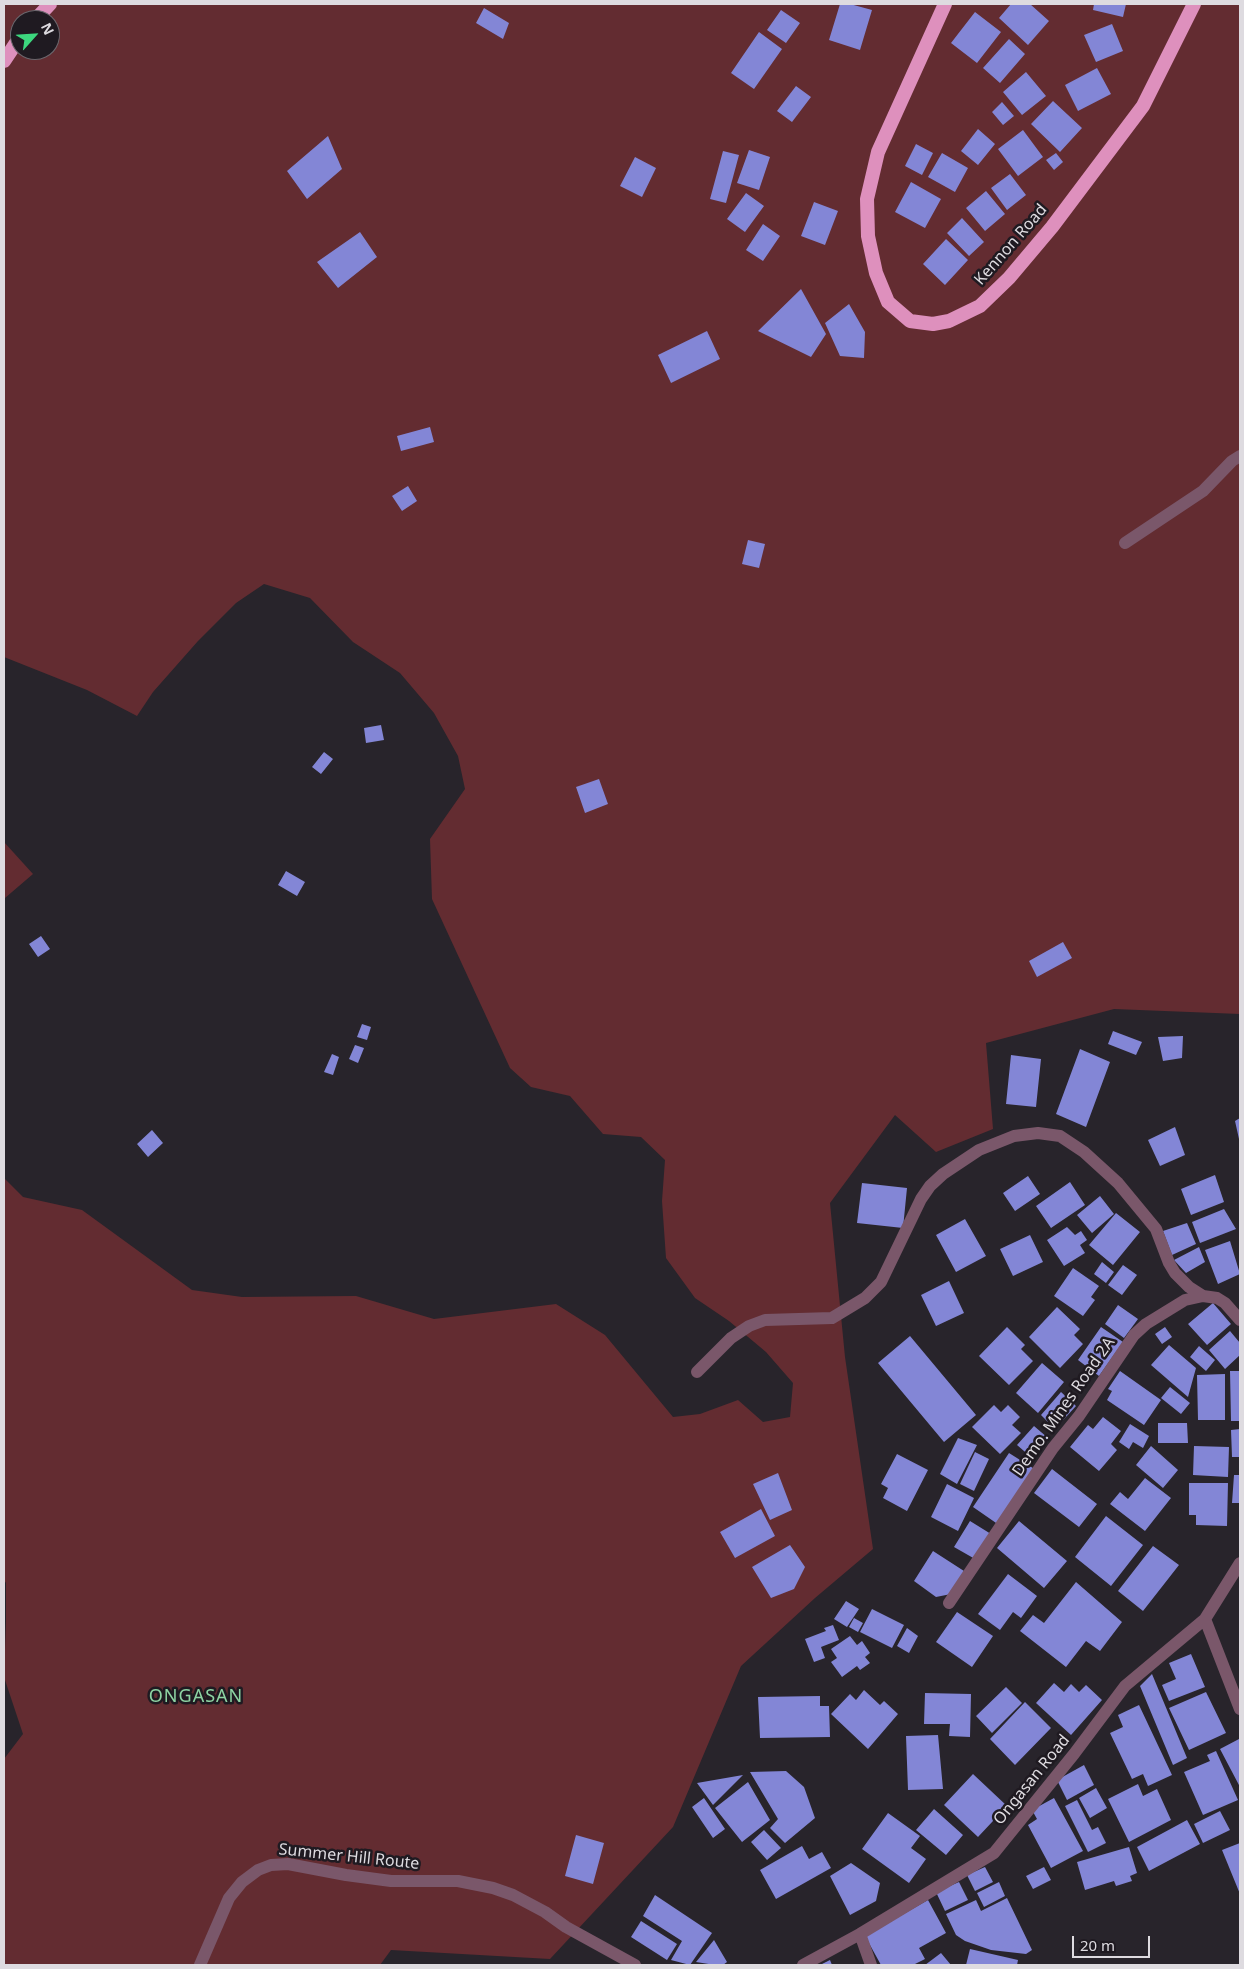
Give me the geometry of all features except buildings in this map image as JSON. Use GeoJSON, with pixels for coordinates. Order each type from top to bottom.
{"type":"FeatureCollection","features":[{"type":"Feature","properties":{"kind":"highway","name":"Kennon Road"},"geometry":{"type":"LineString","coordinates":[[945,4],[878,152],[867,199],[868,236],[876,272],[888,302],[910,321],[933,324],[949,322],[980,306],[1009,278],[1052,227],[1143,106],[1194,4]]}},
{"type":"Feature","properties":{"kind":"street"},"geometry":{"type":"LineString","coordinates":[[1125,543],[1203,491],[1232,461],[1240,456]]}},
{"type":"Feature","properties":{"kind":"street"},"geometry":{"type":"LineString","coordinates":[[697,1372],[731,1338],[749,1326],[765,1320],[832,1318],[865,1298],[881,1282],[921,1199],[930,1186],[943,1174],[979,1150],[1014,1136],[1038,1133],[1060,1136],[1084,1152],[1118,1183],[1156,1229],[1169,1263],[1175,1273],[1189,1287],[1203,1296],[1217,1298],[1225,1302],[1240,1320]]}},
{"type":"Feature","properties":{"kind":"street","name":"Demo. Mines Road 2A"},"geometry":{"type":"LineString","coordinates":[[949,1603],[1053,1448],[1083,1410],[1134,1335],[1154,1317],[1186,1300],[1203,1296]]}},
{"type":"Feature","properties":{"kind":"street","name":"Ongasan Road"},"geometry":{"type":"LineString","coordinates":[[803,1965],[860,1934],[994,1853],[1074,1754],[1125,1686],[1205,1619],[1240,1563]]}},
{"type":"Feature","properties":{"kind":"street"},"geometry":{"type":"LineString","coordinates":[[1205,1619],[1240,1709]]}},
{"type":"Feature","properties":{"kind":"street","name":"Summer Hill Route"},"geometry":{"type":"LineString","coordinates":[[200,1965],[229,1898],[242,1882],[258,1870],[271,1864],[288,1864],[391,1881],[458,1881],[493,1888],[513,1895],[635,1965]]}},
{"type":"Feature","properties":{"kind":"street"},"geometry":{"type":"LineString","coordinates":[[860,1934],[871,1965]]}},
{"type":"Feature","properties":{"kind":"shaded area"},"geometry":{"type":"Polygon","coordinates":[[[4,4],[1240,4],[1240,1014],[1114,1009],[986,1043],[993,1129],[936,1152],[895,1115],[830,1203],[845,1357],[873,1549],[815,1598],[741,1666],[673,1827],[550,1959],[391,1950],[380,1965],[4,1965],[4,1759],[23,1734],[4,1677],[6,1583],[4,1580],[4,1178],[23,1197],[82,1210],[192,1290],[242,1297],[356,1296],[434,1319],[556,1304],[605,1335],[673,1417],[700,1414],[738,1400],[763,1422],[790,1417],[793,1383],[766,1352],[729,1321],[695,1298],[666,1258],[662,1201],[665,1160],[641,1137],[603,1134],[570,1096],[531,1087],[510,1068],[432,899],[430,839],[465,789],[458,756],[434,713],[400,673],[353,642],[310,598],[264,584],[236,603],[198,641],[153,692],[137,716],[87,690],[4,657],[4,4]]]}},
{"type":"Feature","properties":{"kind":"shaded area"},"geometry":{"type":"Polygon","coordinates":[[[4,842],[33,874],[5,898],[4,907],[4,842]]]}},
{"type":"Feature","properties":{"kind":"district","name":"ONGASAN"},"geometry":{"type":"Point","coordinates":[196,1697]}}]}
